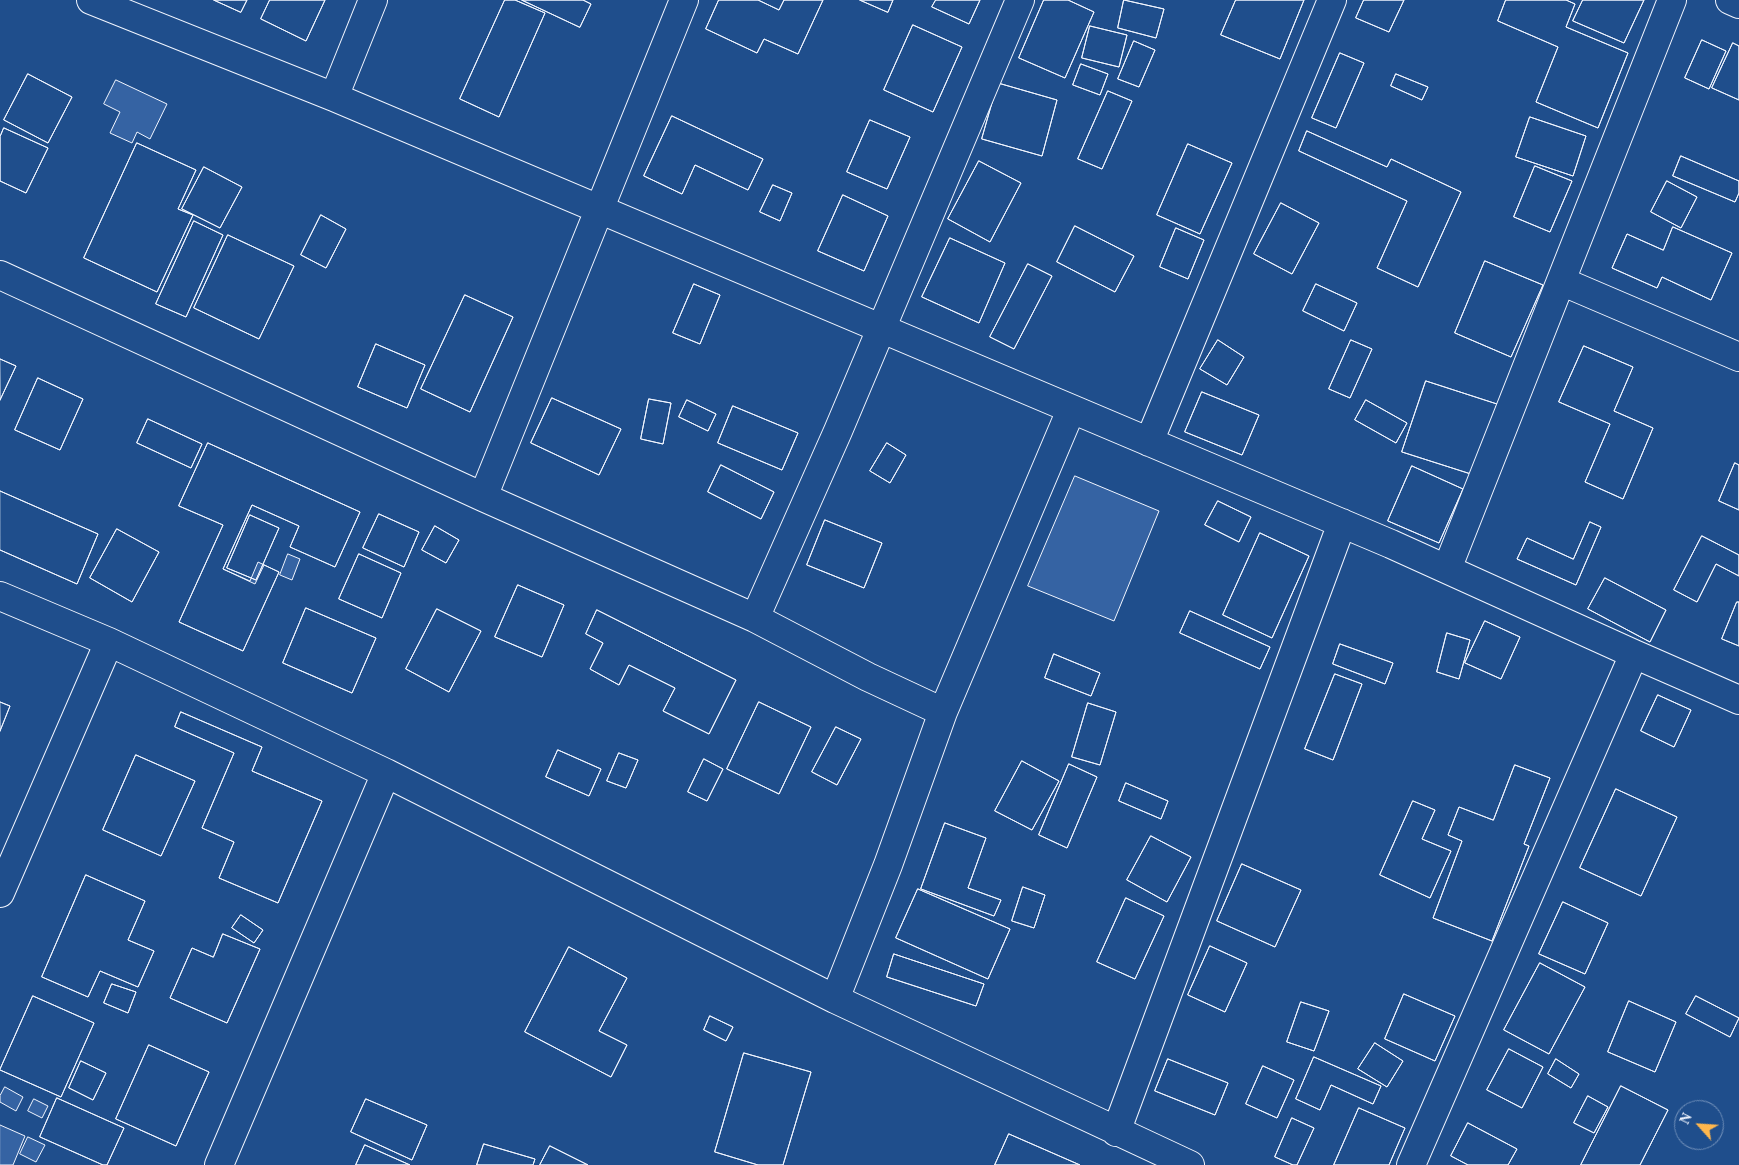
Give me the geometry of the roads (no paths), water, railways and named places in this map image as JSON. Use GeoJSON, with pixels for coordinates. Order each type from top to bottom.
{"type":"FeatureCollection","features":[{"type":"Feature","properties":{"kind":"street"},"geometry":{"type":"LineString","coordinates":[[91,0],[334,97],[881,327],[1071,410],[1342,523],[1739,700]]}},
{"type":"Feature","properties":{"kind":"street"},"geometry":{"type":"LineString","coordinates":[[334,97],[373,0]]}},
{"type":"Feature","properties":{"kind":"street"},"geometry":{"type":"LineString","coordinates":[[483,497],[684,0]]}},
{"type":"Feature","properties":{"kind":"street"},"geometry":{"type":"LineString","coordinates":[[755,618],[838,431],[1020,0]]}},
{"type":"Feature","properties":{"kind":"street"},"geometry":{"type":"LineString","coordinates":[[1149,442],[1332,0]]}},
{"type":"Feature","properties":{"kind":"street"},"geometry":{"type":"LineString","coordinates":[[1446,569],[1672,0]]}},
{"type":"Feature","properties":{"kind":"street"},"geometry":{"type":"LineString","coordinates":[[1730,0],[1739,4]]}},
{"type":"Feature","properties":{"kind":"street"},"geometry":{"type":"LineString","coordinates":[[0,275],[483,497],[755,618],[868,677],[944,712]]}},
{"type":"Feature","properties":{"kind":"street"},"geometry":{"type":"LineString","coordinates":[[1561,281],[1739,356]]}},
{"type":"Feature","properties":{"kind":"street"},"geometry":{"type":"LineString","coordinates":[[835,999],[888,865],[944,712],[1071,410]]}},
{"type":"Feature","properties":{"kind":"street"},"geometry":{"type":"LineString","coordinates":[[1116,1132],[1342,523]]}},
{"type":"Feature","properties":{"kind":"street"},"geometry":{"type":"LineString","coordinates":[[0,596],[109,642],[386,773],[835,999],[1190,1165]]}},
{"type":"Feature","properties":{"kind":"street"},"geometry":{"type":"LineString","coordinates":[[0,893],[109,642]]}},
{"type":"Feature","properties":{"kind":"street"},"geometry":{"type":"LineString","coordinates":[[1411,1165],[1634,654]]}},
{"type":"Feature","properties":{"kind":"street"},"geometry":{"type":"LineString","coordinates":[[219,1165],[386,773]]}}]}
